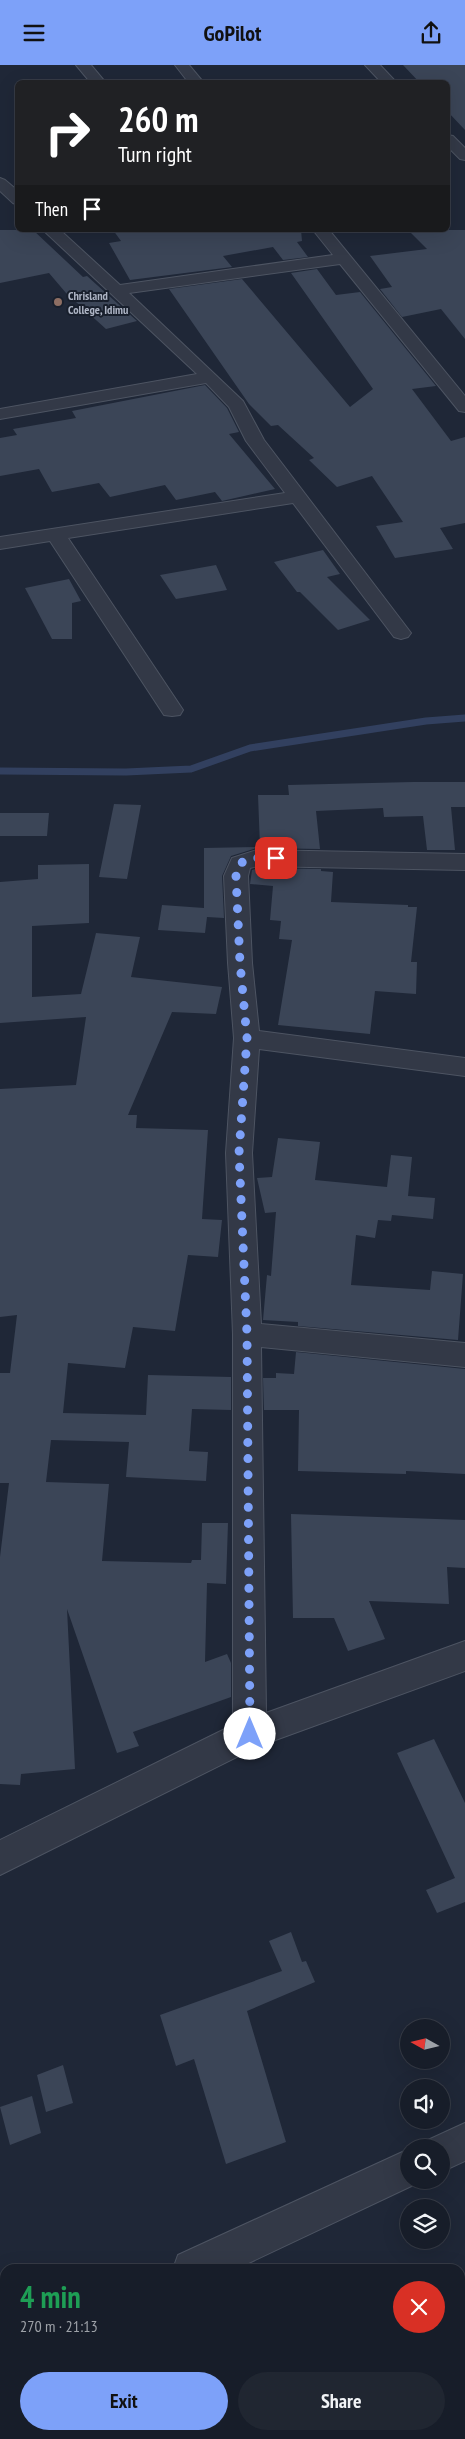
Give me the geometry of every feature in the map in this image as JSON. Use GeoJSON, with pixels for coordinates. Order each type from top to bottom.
{"type":"FeatureCollection","features":[{"type":"Feature","properties":{"kind":"street"},"geometry":{"type":"LineString","coordinates":[[83,65],[96,80]]}},
{"type":"Feature","properties":{"kind":"street"},"geometry":{"type":"LineString","coordinates":[[182,65],[194,80]]}},
{"type":"Feature","properties":{"kind":"street"},"geometry":{"type":"LineString","coordinates":[[372,65],[387,80]]}},
{"type":"Feature","properties":{"kind":"street"},"geometry":{"type":"LineString","coordinates":[[0,183],[15,197]]}},
{"type":"Feature","properties":{"kind":"street"},"geometry":{"type":"LineString","coordinates":[[52,232],[210,377],[237,405],[255,441],[401,633]]}},
{"type":"Feature","properties":{"kind":"street"},"geometry":{"type":"LineString","coordinates":[[323,232],[465,407]]}},
{"type":"Feature","properties":{"kind":"street"},"geometry":{"type":"LineString","coordinates":[[117,290],[343,259]]}},
{"type":"Feature","properties":{"kind":"street"},"geometry":{"type":"LineString","coordinates":[[0,414],[210,377]]}},
{"type":"Feature","properties":{"kind":"street"},"geometry":{"type":"LineString","coordinates":[[0,543],[298,497]]}},
{"type":"Feature","properties":{"kind":"street"},"geometry":{"type":"LineString","coordinates":[[56,535],[172,710]]}},
{"type":"Feature","properties":{"kind":"street"},"geometry":{"type":"LineString","coordinates":[[250,1734],[247,1334],[239,1153],[247,1038],[240,963],[236,876],[240,863],[257,858],[465,861]]}},
{"type":"Feature","properties":{"kind":"street"},"geometry":{"type":"LineString","coordinates":[[247,1038],[465,1067]]}},
{"type":"Feature","properties":{"kind":"street"},"geometry":{"type":"LineString","coordinates":[[247,1334],[465,1355]]}},
{"type":"Feature","properties":{"kind":"street"},"geometry":{"type":"LineString","coordinates":[[0,1858],[250,1734],[465,1656]]}},
{"type":"Feature","properties":{"kind":"street"},"geometry":{"type":"LineString","coordinates":[[450,2149],[465,2142]]}},
{"type":"Feature","properties":{"kind":"street"},"geometry":{"type":"LineString","coordinates":[[203,2264],[400,2172]]}},
{"type":"Feature","properties":{"kind":"building"},"geometry":{"type":"Polygon","coordinates":[[[403,65],[465,65],[465,130],[450,114],[450,80],[417,80],[403,65]]]}},
{"type":"Feature","properties":{"kind":"building"},"geometry":{"type":"Polygon","coordinates":[[[0,230],[35,232],[83,277],[87,276],[137,321],[106,329],[66,293],[49,273],[0,283],[0,230]]]}},
{"type":"Feature","properties":{"kind":"building"},"geometry":{"type":"Polygon","coordinates":[[[465,230],[465,339],[441,309],[402,317],[380,289],[392,287],[370,256],[427,249],[410,232],[465,230]]]}},
{"type":"Feature","properties":{"kind":"building"},"geometry":{"type":"Polygon","coordinates":[[[114,232],[301,232],[302,241],[297,242],[308,257],[283,260],[273,247],[223,256],[232,267],[130,280],[109,243],[121,241],[114,232]]]}},
{"type":"Feature","properties":{"kind":"building"},"geometry":{"type":"Polygon","coordinates":[[[317,269],[336,295],[360,292],[436,386],[412,389],[451,441],[465,437],[465,523],[440,528],[453,549],[395,558],[376,526],[403,522],[372,476],[337,487],[309,460],[314,458],[278,425],[271,426],[249,404],[169,289],[242,279],[350,407],[373,389],[291,273],[317,269]]]}},
{"type":"Feature","properties":{"kind":"building"},"geometry":{"type":"Polygon","coordinates":[[[205,385],[227,408],[239,432],[229,434],[275,489],[222,501],[215,492],[176,500],[165,485],[110,497],[99,483],[52,492],[39,469],[0,476],[0,438],[17,435],[13,429],[76,418],[72,411],[205,385]]]}},
{"type":"Feature","properties":{"kind":"building"},"geometry":{"type":"Polygon","coordinates":[[[323,550],[340,574],[327,577],[370,620],[338,630],[300,592],[297,592],[274,562],[323,550]]]}},
{"type":"Feature","properties":{"kind":"building"},"geometry":{"type":"Polygon","coordinates":[[[216,565],[227,590],[176,599],[160,575],[216,565]]]}},
{"type":"Feature","properties":{"kind":"building"},"geometry":{"type":"Polygon","coordinates":[[[69,579],[81,601],[72,603],[72,639],[52,639],[25,588],[69,579]]]}},
{"type":"Feature","properties":{"kind":"building"},"geometry":{"type":"Polygon","coordinates":[[[465,782],[465,807],[451,807],[455,850],[427,850],[423,816],[384,817],[383,808],[316,811],[320,849],[257,848],[231,856],[222,876],[224,918],[207,917],[205,933],[158,930],[162,905],[204,908],[204,848],[260,847],[258,795],[289,795],[288,785],[465,782]]]}},
{"type":"Feature","properties":{"kind":"building"},"geometry":{"type":"Polygon","coordinates":[[[114,804],[141,805],[127,879],[99,877],[114,804]]]}},
{"type":"Feature","properties":{"kind":"building"},"geometry":{"type":"Polygon","coordinates":[[[0,813],[49,813],[47,836],[0,836],[0,813]]]}},
{"type":"Feature","properties":{"kind":"building"},"geometry":{"type":"Polygon","coordinates":[[[89,864],[89,923],[32,926],[32,997],[81,994],[96,933],[140,937],[131,977],[222,987],[216,1014],[172,1012],[128,1115],[137,1115],[136,1128],[208,1130],[202,1219],[222,1220],[218,1257],[188,1255],[175,1331],[133,1327],[125,1368],[68,1363],[63,1413],[146,1415],[148,1375],[231,1377],[231,1410],[192,1409],[189,1451],[208,1452],[206,1481],[126,1477],[129,1442],[51,1440],[46,1482],[109,1484],[102,1561],[191,1563],[192,1560],[201,1560],[202,1523],[228,1523],[226,1584],[207,1583],[205,1662],[227,1654],[231,1663],[231,1697],[133,1732],[139,1746],[117,1753],[67,1609],[75,1769],[21,1774],[20,1785],[0,1784],[0,1557],[9,1483],[0,1483],[0,1373],[10,1373],[17,1315],[0,1317],[0,1089],[76,1085],[86,1017],[0,1023],[0,882],[38,879],[38,865],[89,864]]]}},
{"type":"Feature","properties":{"kind":"building"},"geometry":{"type":"Polygon","coordinates":[[[258,868],[321,869],[321,871],[333,872],[331,902],[417,907],[411,962],[417,962],[416,994],[375,991],[370,1034],[278,1025],[292,940],[279,939],[281,921],[270,920],[273,886],[250,884],[252,870],[258,868]]]}},
{"type":"Feature","properties":{"kind":"building"},"geometry":{"type":"Polygon","coordinates":[[[278,1138],[320,1142],[315,1180],[387,1187],[391,1155],[412,1157],[408,1196],[435,1198],[433,1219],[392,1215],[391,1221],[378,1220],[375,1238],[356,1235],[351,1285],[430,1290],[432,1271],[463,1274],[458,1340],[298,1326],[298,1322],[263,1320],[267,1275],[271,1276],[276,1212],[265,1213],[257,1178],[272,1177],[278,1138]]]}},
{"type":"Feature","properties":{"kind":"building"},"geometry":{"type":"Polygon","coordinates":[[[296,1352],[465,1369],[465,1474],[406,1471],[406,1474],[298,1471],[299,1410],[264,1410],[263,1378],[276,1378],[276,1373],[294,1374],[296,1352]]]}},
{"type":"Feature","properties":{"kind":"building"},"geometry":{"type":"Polygon","coordinates":[[[291,1514],[465,1520],[465,1568],[447,1567],[449,1604],[369,1601],[385,1639],[348,1651],[334,1618],[293,1618],[291,1514]]]}},
{"type":"Feature","properties":{"kind":"building"},"geometry":{"type":"Polygon","coordinates":[[[434,1739],[465,1803],[465,1902],[437,1913],[426,1890],[455,1878],[397,1753],[434,1739]]]}},
{"type":"Feature","properties":{"kind":"building"},"geometry":{"type":"Polygon","coordinates":[[[291,1932],[302,1962],[306,1961],[315,1982],[247,2011],[286,2142],[226,2164],[194,2059],[176,2066],[160,2015],[282,1971],[269,1941],[291,1932]]]}},
{"type":"Feature","properties":{"kind":"building"},"geometry":{"type":"Polygon","coordinates":[[[63,2065],[73,2103],[46,2112],[37,2075],[63,2065]]]}},
{"type":"Feature","properties":{"kind":"building"},"geometry":{"type":"Polygon","coordinates":[[[32,2096],[41,2133],[10,2145],[0,2107],[32,2096]]]}},
{"type":"Feature","properties":{"kind":"waterway"},"geometry":{"type":"LineString","coordinates":[[0,771],[126,772],[191,769],[250,748],[426,721],[465,718]]}},
{"type":"Feature","properties":{"kind":"place","name":"Chrisland College, Idimu"},"geometry":{"type":"Point","coordinates":[58,302]}},
{"type":"Feature","properties":{"kind":"route"},"geometry":{"type":"LineString","coordinates":[[250,1734],[247,1334],[239,1153],[247,1038],[240,963],[236,876],[240,863],[257,858],[276,858]]}}]}
